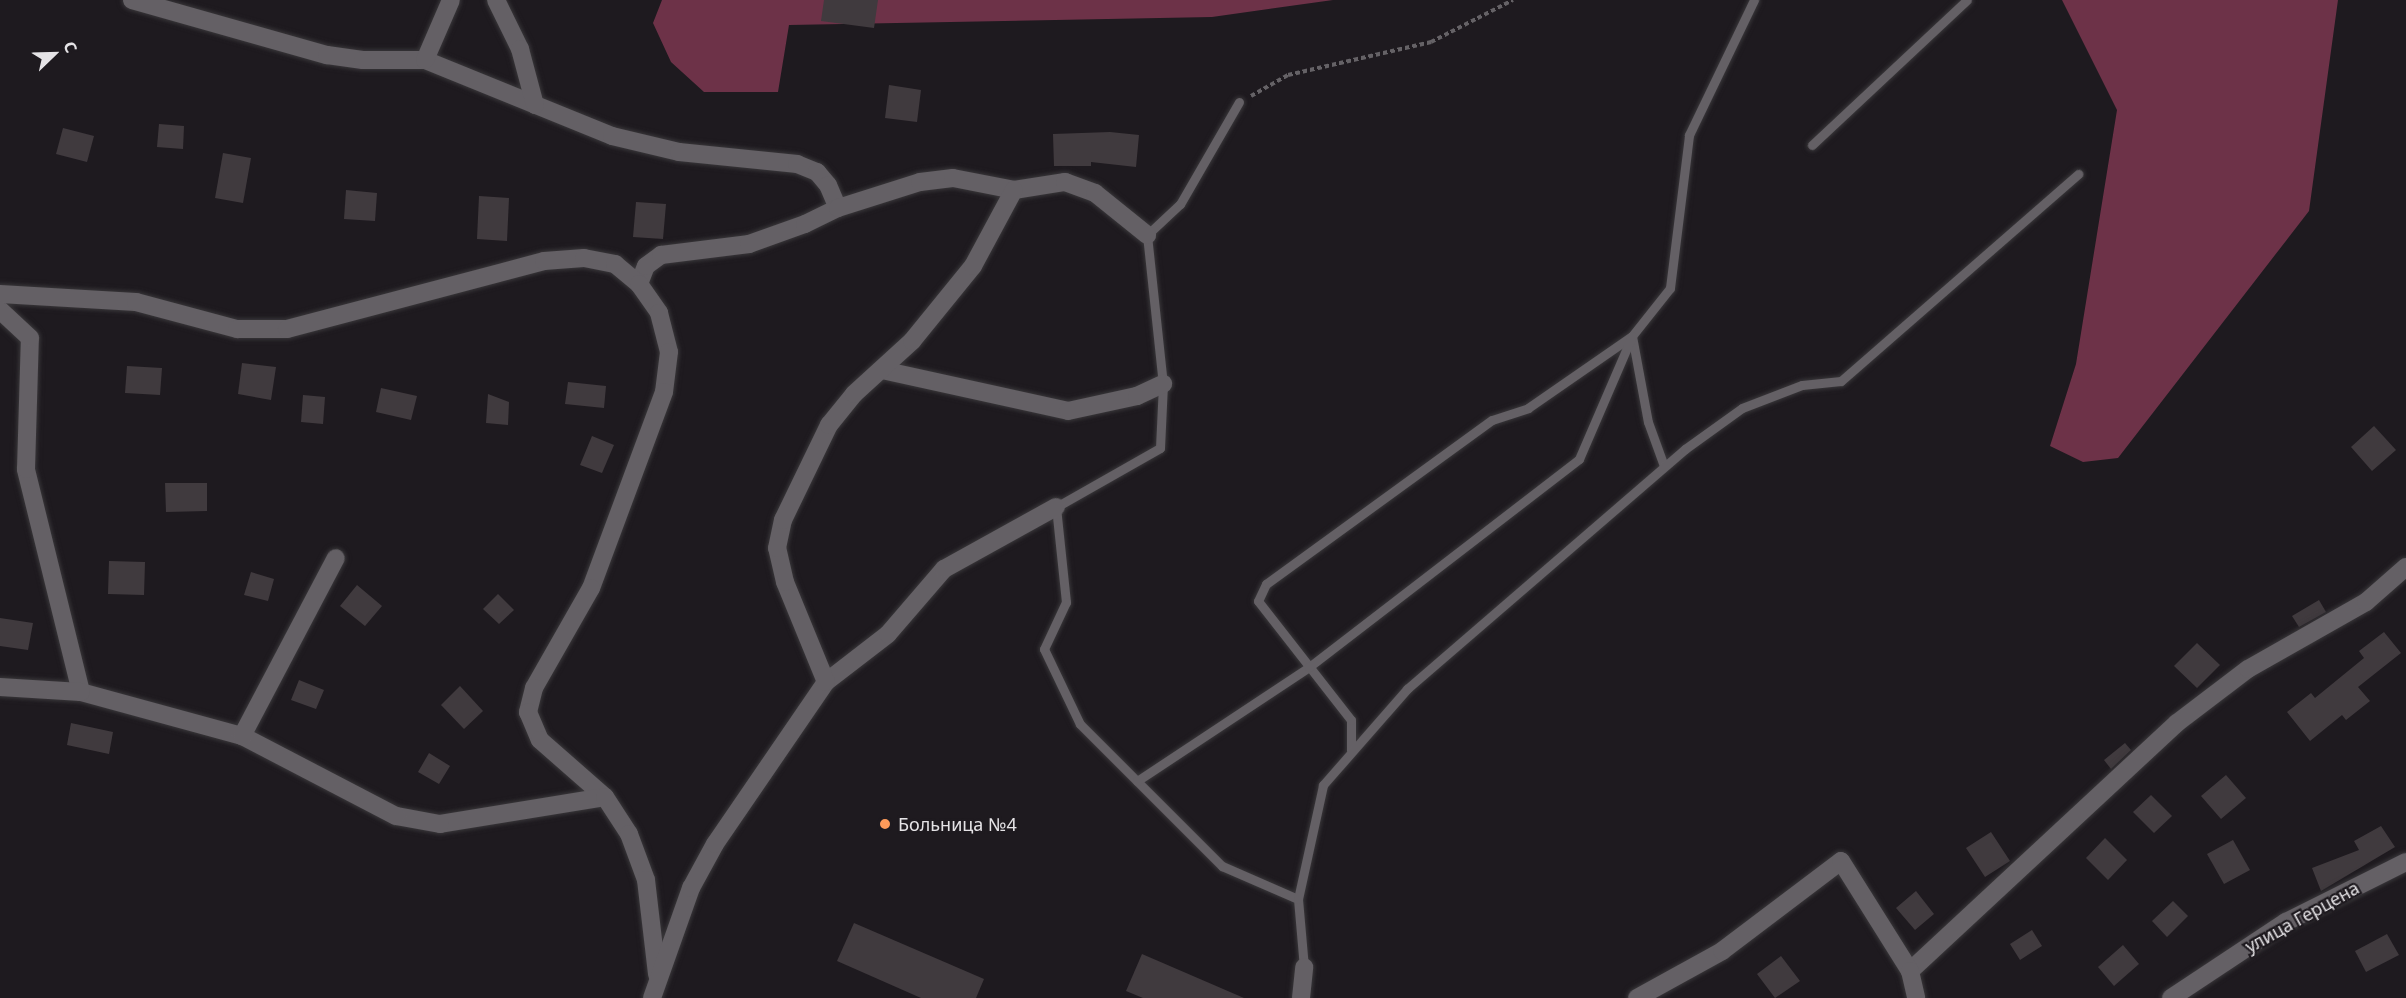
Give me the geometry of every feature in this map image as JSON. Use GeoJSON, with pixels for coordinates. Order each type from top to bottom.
{"type":"FeatureCollection","features":[{"type":"Feature","properties":{"kind":"street"},"geometry":{"type":"LineString","coordinates":[[132,0],[327,55],[363,60],[425,60],[612,136],[679,152],[796,164],[817,172],[828,185],[838,208]]}},
{"type":"Feature","properties":{"kind":"street"},"geometry":{"type":"LineString","coordinates":[[425,60],[451,0]]}},
{"type":"Feature","properties":{"kind":"street"},"geometry":{"type":"LineString","coordinates":[[496,0],[520,49],[535,105]]}},
{"type":"Feature","properties":{"kind":"street"},"geometry":{"type":"LineString","coordinates":[[639,284],[646,266],[661,255],[749,244],[805,225],[838,208],[920,182],[953,178],[1014,190],[1065,182],[1095,193],[1147,236]]}},
{"type":"Feature","properties":{"kind":"street"},"geometry":{"type":"LineString","coordinates":[[826,682],[785,582],[777,548],[783,520],[829,425],[854,394],[912,341],[973,266],[1014,190]]}},
{"type":"Feature","properties":{"kind":"street"},"geometry":{"type":"LineString","coordinates":[[0,294],[136,302],[237,329],[267,329],[287,328],[544,261],[584,258],[615,264],[639,284],[659,313],[669,352],[664,392],[591,588],[534,688],[528,712],[540,740],[605,797],[629,834],[646,880],[655,990]]}},
{"type":"Feature","properties":{"kind":"street"},"geometry":{"type":"LineString","coordinates":[[0,310],[30,338],[26,469],[81,692]]}},
{"type":"Feature","properties":{"kind":"street"},"geometry":{"type":"LineString","coordinates":[[882,370],[1068,411],[1137,396],[1163,384]]}},
{"type":"Feature","properties":{"kind":"street"},"geometry":{"type":"LineString","coordinates":[[655,990],[691,888],[715,844],[826,682],[888,634],[944,569],[1056,507]]}},
{"type":"Feature","properties":{"kind":"street"},"geometry":{"type":"LineString","coordinates":[[242,736],[336,558]]}},
{"type":"Feature","properties":{"kind":"street"},"geometry":{"type":"LineString","coordinates":[[1910,971],[2177,723],[2248,669],[2367,602],[2406,567]]}},
{"type":"Feature","properties":{"kind":"street"},"geometry":{"type":"LineString","coordinates":[[0,687],[81,692],[242,736],[396,816],[440,824],[605,797]]}},
{"type":"Feature","properties":{"kind":"street"},"geometry":{"type":"LineString","coordinates":[[1637,998],[1722,951],[1841,861],[1910,971],[1916,998]]}},
{"type":"Feature","properties":{"kind":"street","name":"улица Герцена"},"geometry":{"type":"LineString","coordinates":[[2171,998],[2286,922],[2406,862]]}},
{"type":"Feature","properties":{"kind":"street"},"geometry":{"type":"LineString","coordinates":[[1301,998],[1304,967]]}},
{"type":"Feature","properties":{"kind":"lane"},"geometry":{"type":"LineString","coordinates":[[1137,781],[1309,667],[1579,459],[1632,336],[1670,288],[1689,135],[1754,0]]}},
{"type":"Feature","properties":{"kind":"lane"},"geometry":{"type":"LineString","coordinates":[[1812,145],[1967,0]]}},
{"type":"Feature","properties":{"kind":"lane"},"geometry":{"type":"LineString","coordinates":[[1239,102],[1180,204],[1147,236],[1163,384],[1160,448],[1056,507],[1066,602],[1044,649],[1080,724],[1222,866],[1298,899]]}},
{"type":"Feature","properties":{"kind":"lane"},"geometry":{"type":"LineString","coordinates":[[1304,967],[1298,899],[1323,785],[1407,689],[1664,466],[1742,408],[1802,385],[1840,381],[2078,174]]}},
{"type":"Feature","properties":{"kind":"lane"},"geometry":{"type":"LineString","coordinates":[[1632,336],[1648,422],[1664,466]]}},
{"type":"Feature","properties":{"kind":"lane"},"geometry":{"type":"LineString","coordinates":[[1352,750],[1352,720],[1258,601],[1266,584],[1492,420],[1528,408],[1632,336]]}},
{"type":"Feature","properties":{"kind":"path"},"geometry":{"type":"LineString","coordinates":[[1239,102],[1288,75],[1431,42],[1513,0]]}},
{"type":"Feature","properties":{"kind":"shaded area"},"geometry":{"type":"Polygon","coordinates":[[[662,0],[1333,0],[1212,17],[789,25],[778,92],[704,92],[671,62],[653,23],[662,0]]]}},
{"type":"Feature","properties":{"kind":"shaded area"},"geometry":{"type":"Polygon","coordinates":[[[2062,0],[2338,0],[2309,211],[2118,458],[2083,462],[2050,446],[2076,364],[2117,110],[2062,0]]]}},
{"type":"Feature","properties":{"kind":"building"},"geometry":{"type":"Polygon","coordinates":[[[824,0],[878,0],[874,28],[821,21],[824,0]]]}},
{"type":"Feature","properties":{"kind":"building"},"geometry":{"type":"Polygon","coordinates":[[[889,85],[921,90],[917,122],[885,118],[889,85]]]}},
{"type":"Feature","properties":{"kind":"building"},"geometry":{"type":"Polygon","coordinates":[[[159,124],[184,126],[183,149],[157,147],[159,124]]]}},
{"type":"Feature","properties":{"kind":"building"},"geometry":{"type":"Polygon","coordinates":[[[63,128],[94,136],[87,162],[56,154],[63,128]]]}},
{"type":"Feature","properties":{"kind":"building"},"geometry":{"type":"Polygon","coordinates":[[[1110,132],[1139,135],[1136,167],[1091,162],[1091,166],[1054,166],[1053,134],[1110,132]]]}},
{"type":"Feature","properties":{"kind":"building"},"geometry":{"type":"Polygon","coordinates":[[[223,153],[251,158],[243,203],[215,198],[223,153]]]}},
{"type":"Feature","properties":{"kind":"building"},"geometry":{"type":"Polygon","coordinates":[[[346,190],[377,193],[375,221],[344,219],[346,190]]]}},
{"type":"Feature","properties":{"kind":"building"},"geometry":{"type":"Polygon","coordinates":[[[479,196],[509,198],[507,241],[477,239],[479,196]]]}},
{"type":"Feature","properties":{"kind":"building"},"geometry":{"type":"Polygon","coordinates":[[[636,202],[666,204],[663,239],[633,237],[636,202]]]}},
{"type":"Feature","properties":{"kind":"building"},"geometry":{"type":"Polygon","coordinates":[[[242,363],[276,367],[271,400],[238,394],[242,363]]]}},
{"type":"Feature","properties":{"kind":"building"},"geometry":{"type":"Polygon","coordinates":[[[127,366],[162,368],[160,395],[125,393],[127,366]]]}},
{"type":"Feature","properties":{"kind":"building"},"geometry":{"type":"Polygon","coordinates":[[[568,382],[606,386],[604,408],[565,404],[568,382]]]}},
{"type":"Feature","properties":{"kind":"building"},"geometry":{"type":"Polygon","coordinates":[[[381,388],[417,396],[411,420],[376,412],[381,388]]]}},
{"type":"Feature","properties":{"kind":"building"},"geometry":{"type":"Polygon","coordinates":[[[488,394],[509,402],[508,425],[486,423],[488,394]]]}},
{"type":"Feature","properties":{"kind":"building"},"geometry":{"type":"Polygon","coordinates":[[[303,395],[325,397],[323,424],[301,422],[303,395]]]}},
{"type":"Feature","properties":{"kind":"building"},"geometry":{"type":"Polygon","coordinates":[[[2374,426],[2396,450],[2372,471],[2351,447],[2374,426]]]}},
{"type":"Feature","properties":{"kind":"building"},"geometry":{"type":"Polygon","coordinates":[[[592,436],[614,445],[602,473],[580,465],[592,436]]]}},
{"type":"Feature","properties":{"kind":"building"},"geometry":{"type":"Polygon","coordinates":[[[165,483],[207,483],[207,511],[166,512],[165,483]]]}},
{"type":"Feature","properties":{"kind":"building"},"geometry":{"type":"Polygon","coordinates":[[[109,561],[145,562],[144,595],[108,594],[109,561]]]}},
{"type":"Feature","properties":{"kind":"building"},"geometry":{"type":"Polygon","coordinates":[[[251,572],[274,579],[268,601],[244,595],[251,572]]]}},
{"type":"Feature","properties":{"kind":"building"},"geometry":{"type":"Polygon","coordinates":[[[357,585],[382,606],[365,626],[340,606],[357,585]]]}},
{"type":"Feature","properties":{"kind":"building"},"geometry":{"type":"Polygon","coordinates":[[[498,594],[514,610],[499,624],[483,609],[498,594]]]}},
{"type":"Feature","properties":{"kind":"building"},"geometry":{"type":"Polygon","coordinates":[[[2319,600],[2326,612],[2299,627],[2292,616],[2319,600]]]}},
{"type":"Feature","properties":{"kind":"building"},"geometry":{"type":"Polygon","coordinates":[[[0,618],[33,623],[28,650],[0,646],[0,618]]]}},
{"type":"Feature","properties":{"kind":"building"},"geometry":{"type":"Polygon","coordinates":[[[2384,632],[2401,653],[2358,687],[2370,701],[2346,720],[2342,715],[2310,741],[2287,712],[2311,693],[2315,698],[2364,658],[2359,651],[2384,632]]]}},
{"type":"Feature","properties":{"kind":"building"},"geometry":{"type":"Polygon","coordinates":[[[2197,643],[2220,665],[2197,688],[2174,666],[2197,643]]]}},
{"type":"Feature","properties":{"kind":"building"},"geometry":{"type":"Polygon","coordinates":[[[299,680],[324,690],[316,709],[291,700],[299,680]]]}},
{"type":"Feature","properties":{"kind":"building"},"geometry":{"type":"Polygon","coordinates":[[[460,686],[483,711],[464,729],[441,705],[460,686]]]}},
{"type":"Feature","properties":{"kind":"building"},"geometry":{"type":"Polygon","coordinates":[[[71,723],[113,732],[109,754],[67,745],[71,723]]]}},
{"type":"Feature","properties":{"kind":"building"},"geometry":{"type":"Polygon","coordinates":[[[2125,743],[2131,750],[2111,769],[2104,760],[2125,743]]]}},
{"type":"Feature","properties":{"kind":"building"},"geometry":{"type":"Polygon","coordinates":[[[429,753],[450,766],[439,784],[418,772],[429,753]]]}},
{"type":"Feature","properties":{"kind":"building"},"geometry":{"type":"Polygon","coordinates":[[[2226,775],[2246,798],[2221,819],[2201,796],[2226,775]]]}},
{"type":"Feature","properties":{"kind":"building"},"geometry":{"type":"Polygon","coordinates":[[[2151,795],[2172,816],[2154,833],[2133,812],[2151,795]]]}},
{"type":"Feature","properties":{"kind":"building"},"geometry":{"type":"Polygon","coordinates":[[[2381,826],[2395,847],[2321,891],[2312,868],[2359,850],[2354,841],[2381,826]]]}},
{"type":"Feature","properties":{"kind":"building"},"geometry":{"type":"Polygon","coordinates":[[[1991,832],[2010,861],[1985,877],[1966,848],[1991,832]]]}},
{"type":"Feature","properties":{"kind":"building"},"geometry":{"type":"Polygon","coordinates":[[[2105,838],[2127,860],[2108,880],[2086,858],[2105,838]]]}},
{"type":"Feature","properties":{"kind":"building"},"geometry":{"type":"Polygon","coordinates":[[[2233,840],[2250,870],[2224,884],[2207,854],[2233,840]]]}},
{"type":"Feature","properties":{"kind":"building"},"geometry":{"type":"Polygon","coordinates":[[[1916,891],[1934,914],[1915,930],[1896,908],[1916,891]]]}},
{"type":"Feature","properties":{"kind":"building"},"geometry":{"type":"Polygon","coordinates":[[[2173,901],[2188,916],[2167,937],[2152,921],[2173,901]]]}},
{"type":"Feature","properties":{"kind":"building"},"geometry":{"type":"Polygon","coordinates":[[[854,923],[984,979],[976,998],[921,998],[837,961],[854,923]]]}},
{"type":"Feature","properties":{"kind":"building"},"geometry":{"type":"Polygon","coordinates":[[[2032,930],[2042,946],[2020,960],[2010,944],[2032,930]]]}},
{"type":"Feature","properties":{"kind":"building"},"geometry":{"type":"Polygon","coordinates":[[[2387,934],[2399,955],[2366,972],[2355,951],[2387,934]]]}},
{"type":"Feature","properties":{"kind":"building"},"geometry":{"type":"Polygon","coordinates":[[[2123,945],[2139,964],[2114,986],[2098,967],[2123,945]]]}},
{"type":"Feature","properties":{"kind":"building"},"geometry":{"type":"Polygon","coordinates":[[[1142,954],[1244,998],[1143,998],[1126,991],[1142,954]]]}},
{"type":"Feature","properties":{"kind":"building"},"geometry":{"type":"Polygon","coordinates":[[[1781,956],[1800,981],[1775,998],[1757,974],[1781,956]]]}},
{"type":"Feature","properties":{"kind":"place","name":"Больница №4"},"geometry":{"type":"Point","coordinates":[885,824]}}]}
